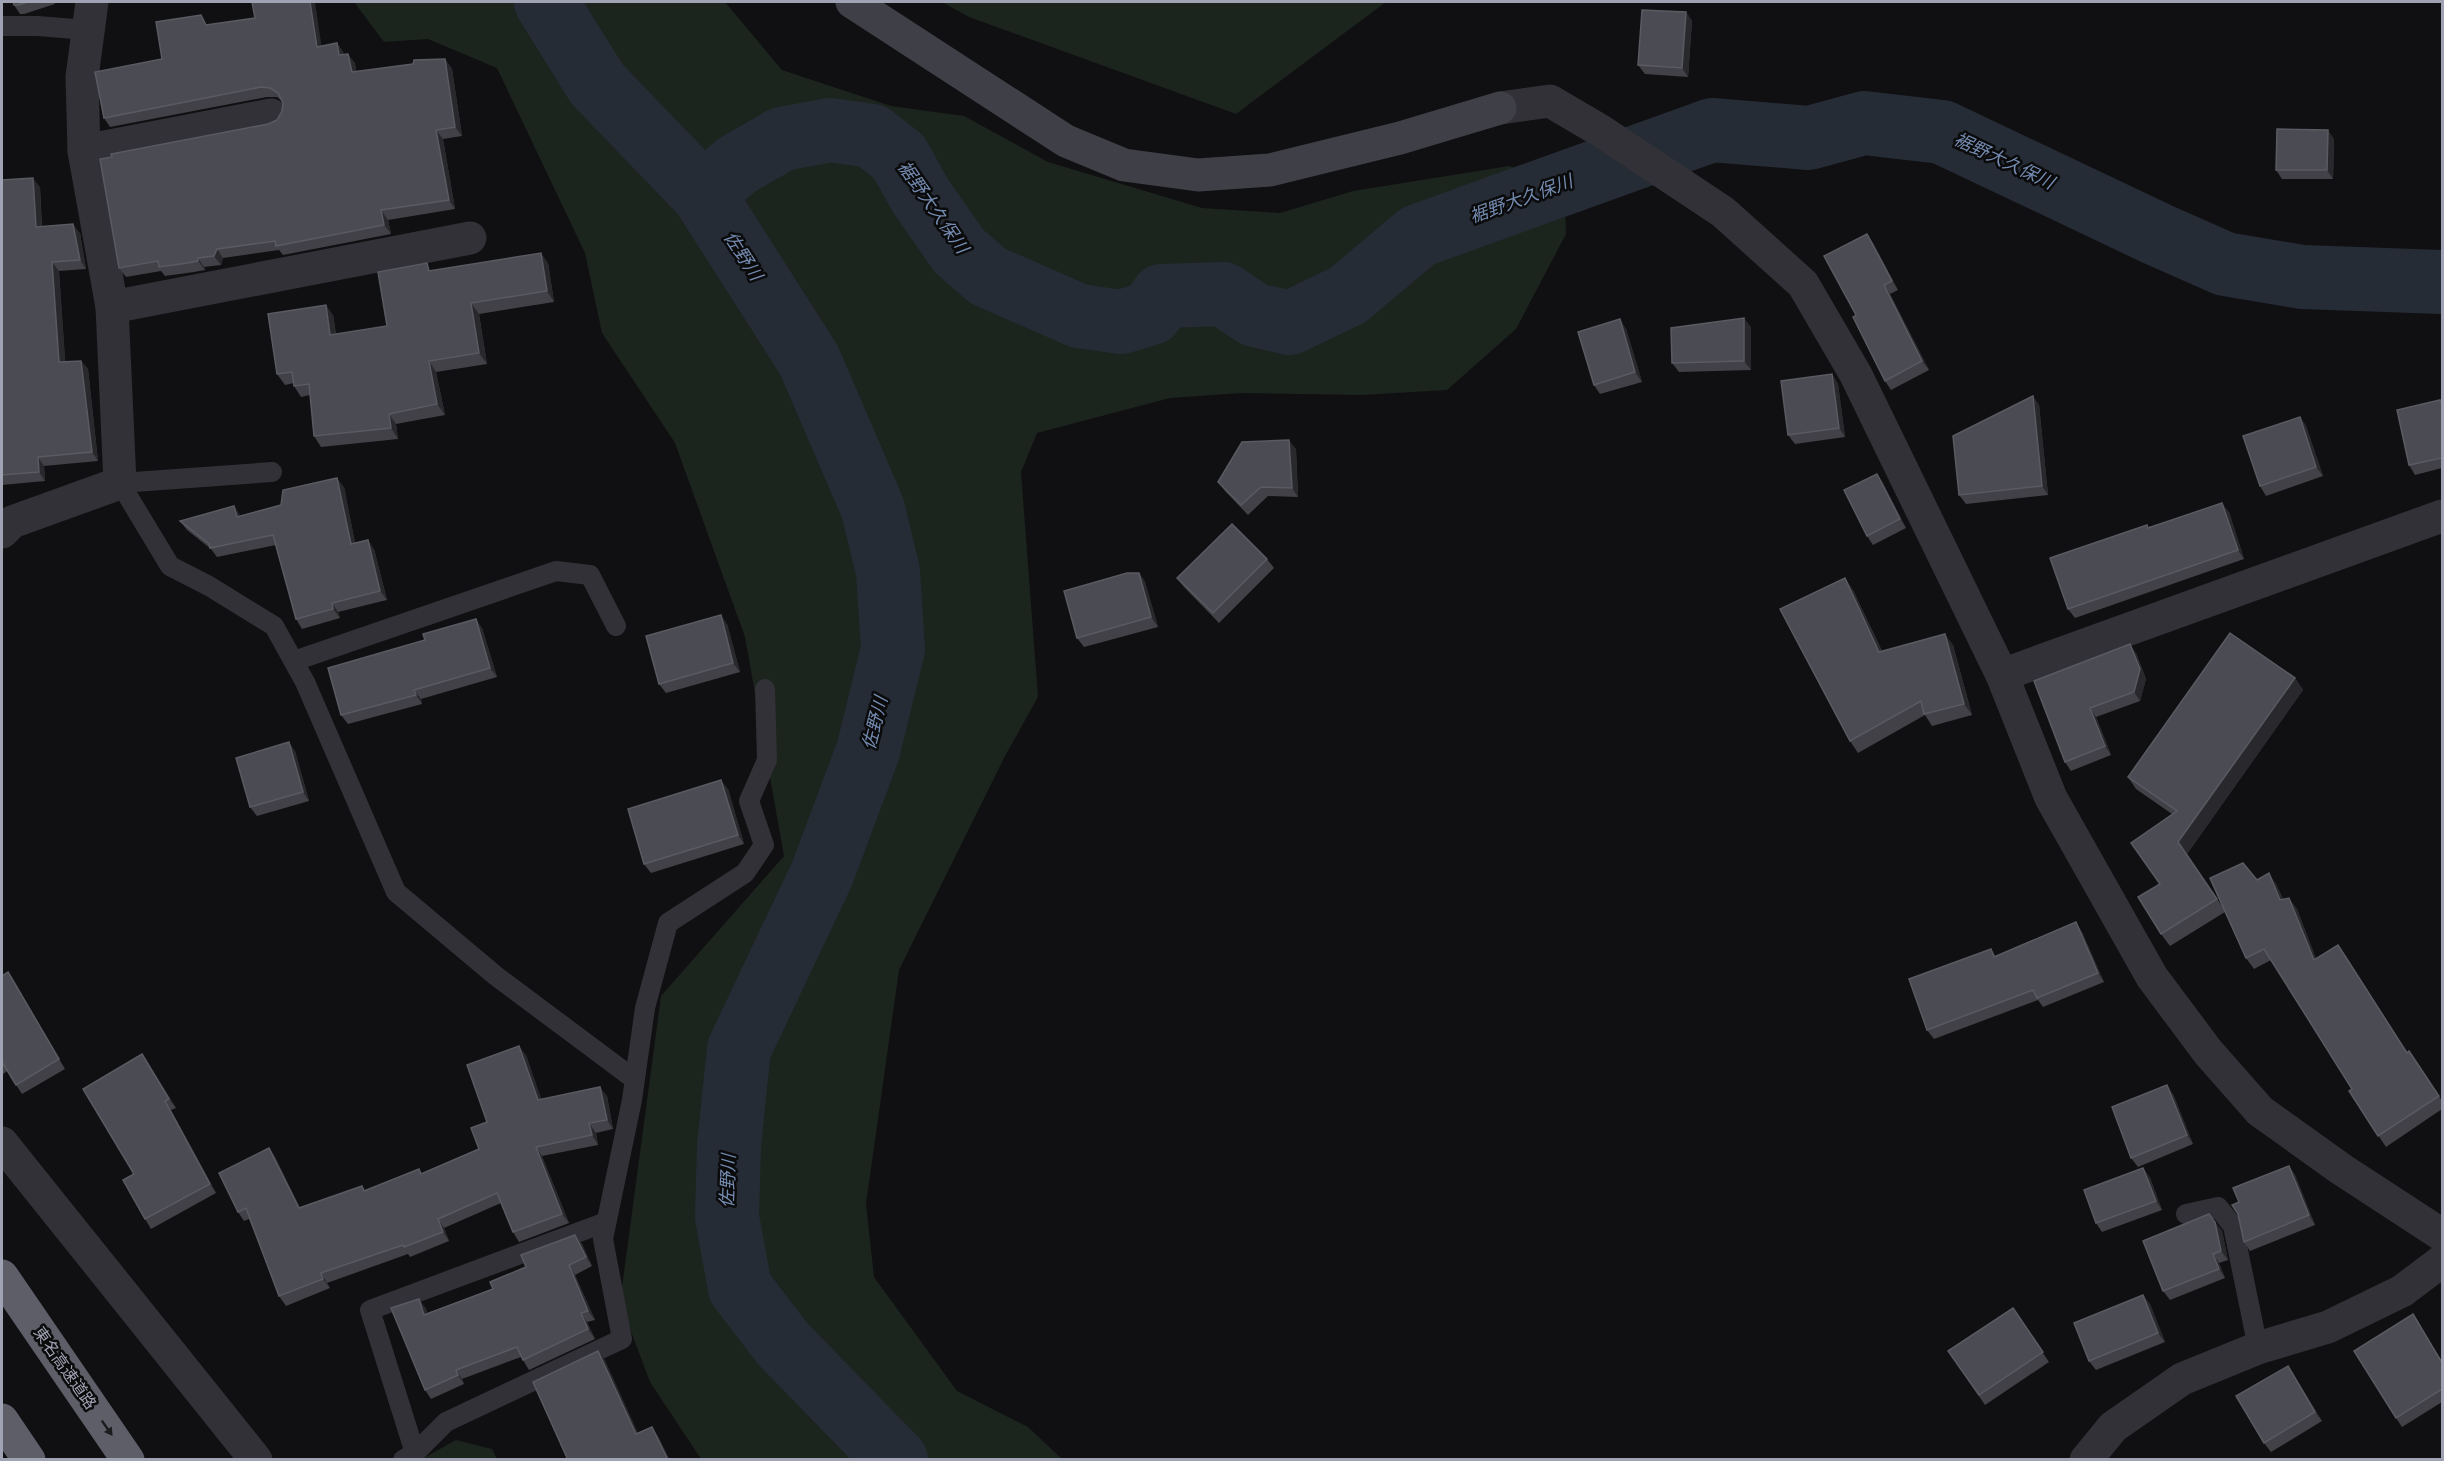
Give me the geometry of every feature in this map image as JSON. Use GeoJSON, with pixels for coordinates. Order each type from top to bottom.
{"type":"FeatureCollection","features":[{"type":"Feature","properties":{"kind":"highway","name":"東名高速道路"},"geometry":{"type":"LineString","coordinates":[[2,1276],[128,1460]]}},
{"type":"Feature","properties":{"kind":"highway"},"geometry":{"type":"LineString","coordinates":[[2,1420],[29,1460]]}},
{"type":"Feature","properties":{"kind":"street"},"geometry":{"type":"LineString","coordinates":[[852,2],[1066,141],[1124,165],[1198,175],[1270,170],[1400,138],[1500,108],[1550,101],[1601,131],[1723,212],[1803,284],[1856,375],[2002,675],[2051,798],[2152,977],[2208,1052],[2260,1111],[2341,1169],[2442,1235]]}},
{"type":"Feature","properties":{"kind":"street"},"geometry":{"type":"LineString","coordinates":[[2,532],[12,522],[120,483],[111,307],[84,151],[82,77],[90,16]]}},
{"type":"Feature","properties":{"kind":"street"},"geometry":{"type":"LineString","coordinates":[[84,151],[271,115]]}},
{"type":"Feature","properties":{"kind":"street"},"geometry":{"type":"LineString","coordinates":[[111,307],[470,238]]}},
{"type":"Feature","properties":{"kind":"street"},"geometry":{"type":"LineString","coordinates":[[2002,675],[2442,516]]}},
{"type":"Feature","properties":{"kind":"street"},"geometry":{"type":"LineString","coordinates":[[2,1143],[256,1460]]}},
{"type":"Feature","properties":{"kind":"street"},"geometry":{"type":"LineString","coordinates":[[2086,1460],[2113,1427],[2182,1379],[2258,1348],[2328,1327],[2402,1291],[2442,1261]]}},
{"type":"Feature","properties":{"kind":"lane"},"geometry":{"type":"LineString","coordinates":[[2,26],[37,26],[90,16]]}},
{"type":"Feature","properties":{"kind":"lane"},"geometry":{"type":"LineString","coordinates":[[272,472],[120,483],[170,566],[209,586],[274,626],[294,661],[396,892],[496,976],[634,1079]]}},
{"type":"Feature","properties":{"kind":"lane"},"geometry":{"type":"LineString","coordinates":[[294,661],[556,571],[590,575],[616,626]]}},
{"type":"Feature","properties":{"kind":"lane"},"geometry":{"type":"LineString","coordinates":[[606,1222],[370,1310],[409,1456],[446,1422],[622,1339],[603,1239],[634,1079],[645,1008],[668,923],[745,873],[764,845],[749,801],[767,760],[765,689]]}},
{"type":"Feature","properties":{"kind":"lane"},"geometry":{"type":"LineString","coordinates":[[2187,1214],[2218,1207],[2233,1226],[2258,1348]]}},
{"type":"Feature","properties":{"kind":"shaded area"},"geometry":{"type":"Polygon","coordinates":[[[354,2],[725,2],[782,70],[891,106],[964,116],[1048,162],[1202,208],[1280,213],[1353,191],[1509,166],[1564,183],[1566,234],[1516,329],[1447,390],[1361,395],[1242,393],[1170,398],[1037,433],[1021,472],[1038,697],[1005,756],[899,970],[866,1204],[874,1277],[957,1391],[1028,1427],[1062,1459],[701,1459],[650,1382],[620,1302],[661,996],[784,856],[745,637],[675,443],[602,333],[585,253],[497,68],[428,39],[384,42],[354,2]]]}},
{"type":"Feature","properties":{"kind":"shaded area"},"geometry":{"type":"Polygon","coordinates":[[[942,2],[1386,2],[1236,114],[969,17],[942,2]]]}},
{"type":"Feature","properties":{"kind":"shaded area"},"geometry":{"type":"Polygon","coordinates":[[[456,1440],[492,1449],[497,1459],[420,1460],[456,1440]]]}},
{"type":"Feature","properties":{"kind":"building"},"geometry":{"type":"Polygon","coordinates":[[[13,2],[28,2],[14,5],[13,2]]]}},
{"type":"Feature","properties":{"kind":"building"},"geometry":{"type":"Polygon","coordinates":[[[252,2],[310,2],[317,47],[337,43],[339,55],[348,54],[352,72],[413,64],[414,60],[445,59],[455,127],[436,130],[449,200],[381,210],[384,225],[276,246],[275,241],[217,249],[214,256],[198,258],[198,261],[188,263],[159,267],[158,261],[119,268],[100,159],[112,157],[111,154],[268,124],[277,120],[283,103],[278,93],[270,88],[261,87],[104,118],[95,72],[162,59],[156,22],[201,15],[206,25],[255,18],[252,2]]]}},
{"type":"Feature","properties":{"kind":"building"},"geometry":{"type":"Polygon","coordinates":[[[1642,10],[1686,12],[1682,68],[1638,65],[1642,10]]]}},
{"type":"Feature","properties":{"kind":"building"},"geometry":{"type":"Polygon","coordinates":[[[2277,129],[2328,130],[2327,170],[2276,170],[2277,129]]]}},
{"type":"Feature","properties":{"kind":"building"},"geometry":{"type":"Polygon","coordinates":[[[33,178],[36,227],[73,224],[80,260],[52,262],[59,362],[81,361],[92,452],[38,457],[39,472],[2,475],[2,180],[33,178]]]}},
{"type":"Feature","properties":{"kind":"building"},"geometry":{"type":"Polygon","coordinates":[[[1867,234],[1892,281],[1884,285],[1922,361],[1885,381],[1853,317],[1856,315],[1824,256],[1867,234]]]}},
{"type":"Feature","properties":{"kind":"building"},"geometry":{"type":"Polygon","coordinates":[[[541,253],[547,291],[471,303],[479,353],[429,361],[437,404],[389,414],[391,428],[314,436],[309,384],[294,386],[292,372],[277,374],[268,314],[326,305],[330,335],[387,326],[378,272],[427,263],[429,271],[541,253]]]}},
{"type":"Feature","properties":{"kind":"building"},"geometry":{"type":"Polygon","coordinates":[[[1744,318],[1744,361],[1672,363],[1671,328],[1744,318]]]}},
{"type":"Feature","properties":{"kind":"building"},"geometry":{"type":"Polygon","coordinates":[[[1620,319],[1635,372],[1594,385],[1578,332],[1620,319]]]}},
{"type":"Feature","properties":{"kind":"building"},"geometry":{"type":"Polygon","coordinates":[[[1832,374],[1839,428],[1788,435],[1781,381],[1832,374]]]}},
{"type":"Feature","properties":{"kind":"building"},"geometry":{"type":"Polygon","coordinates":[[[2033,396],[2042,486],[1959,495],[1953,436],[2033,396]]]}},
{"type":"Feature","properties":{"kind":"building"},"geometry":{"type":"Polygon","coordinates":[[[2440,400],[2442,458],[2409,465],[2397,410],[2440,400]]]}},
{"type":"Feature","properties":{"kind":"building"},"geometry":{"type":"Polygon","coordinates":[[[2300,417],[2316,467],[2260,486],[2243,436],[2300,417]]]}},
{"type":"Feature","properties":{"kind":"building"},"geometry":{"type":"Polygon","coordinates":[[[1289,440],[1292,488],[1261,487],[1241,505],[1218,482],[1242,442],[1289,440]]]}},
{"type":"Feature","properties":{"kind":"building"},"geometry":{"type":"Polygon","coordinates":[[[1877,474],[1900,519],[1867,536],[1844,490],[1877,474]]]}},
{"type":"Feature","properties":{"kind":"building"},"geometry":{"type":"Polygon","coordinates":[[[337,478],[351,544],[368,540],[380,591],[332,603],[333,609],[296,619],[273,535],[210,548],[209,544],[180,521],[234,506],[237,517],[281,505],[283,490],[337,478]]]}},
{"type":"Feature","properties":{"kind":"building"},"geometry":{"type":"Polygon","coordinates":[[[2222,503],[2238,550],[2068,609],[2050,558],[2147,525],[2148,528],[2222,503]]]}},
{"type":"Feature","properties":{"kind":"building"},"geometry":{"type":"Polygon","coordinates":[[[1232,524],[1267,559],[1213,613],[1177,578],[1232,524]]]}},
{"type":"Feature","properties":{"kind":"building"},"geometry":{"type":"Polygon","coordinates":[[[1127,573],[1139,573],[1151,617],[1077,638],[1064,591],[1127,573]]]}},
{"type":"Feature","properties":{"kind":"building"},"geometry":{"type":"Polygon","coordinates":[[[1845,578],[1879,652],[1945,634],[1964,704],[1924,714],[1921,701],[1850,741],[1780,609],[1845,578]]]}},
{"type":"Feature","properties":{"kind":"building"},"geometry":{"type":"Polygon","coordinates":[[[721,615],[733,663],[659,684],[646,636],[721,615]]]}},
{"type":"Feature","properties":{"kind":"building"},"geometry":{"type":"Polygon","coordinates":[[[476,619],[490,668],[414,690],[416,695],[341,715],[328,668],[425,640],[423,634],[476,619]]]}},
{"type":"Feature","properties":{"kind":"building"},"geometry":{"type":"Polygon","coordinates":[[[2230,633],[2295,678],[2178,842],[2217,899],[2161,934],[2138,897],[2160,884],[2131,843],[2177,811],[2128,777],[2230,633]]]}},
{"type":"Feature","properties":{"kind":"building"},"geometry":{"type":"Polygon","coordinates":[[[2130,644],[2140,669],[2134,692],[2090,708],[2105,746],[2065,762],[2034,681],[2130,644]]]}},
{"type":"Feature","properties":{"kind":"building"},"geometry":{"type":"Polygon","coordinates":[[[289,742],[303,792],[250,807],[236,758],[289,742]]]}},
{"type":"Feature","properties":{"kind":"building"},"geometry":{"type":"Polygon","coordinates":[[[721,780],[738,835],[644,864],[628,809],[721,780]]]}},
{"type":"Feature","properties":{"kind":"building"},"geometry":{"type":"Polygon","coordinates":[[[2243,863],[2257,880],[2269,873],[2280,900],[2289,898],[2314,960],[2338,945],[2407,1053],[2409,1051],[2439,1096],[2378,1136],[2349,1091],[2352,1089],[2264,949],[2246,958],[2210,878],[2243,863]]]}},
{"type":"Feature","properties":{"kind":"building"},"geometry":{"type":"Polygon","coordinates":[[[2076,922],[2098,973],[2037,998],[2033,990],[1927,1030],[1909,979],[1991,949],[1994,957],[2076,922]]]}},
{"type":"Feature","properties":{"kind":"building"},"geometry":{"type":"Polygon","coordinates":[[[8,972],[59,1059],[16,1085],[2,1062],[2,976],[8,972]]]}},
{"type":"Feature","properties":{"kind":"building"},"geometry":{"type":"Polygon","coordinates":[[[519,1046],[538,1100],[600,1087],[607,1120],[589,1123],[592,1135],[536,1147],[562,1214],[513,1232],[497,1193],[438,1219],[443,1232],[321,1273],[323,1279],[279,1296],[246,1208],[238,1212],[219,1173],[269,1148],[299,1208],[362,1186],[364,1191],[419,1169],[421,1174],[479,1149],[471,1128],[487,1122],[467,1065],[519,1046]]]}},
{"type":"Feature","properties":{"kind":"building"},"geometry":{"type":"Polygon","coordinates":[[[142,1054],[169,1099],[165,1101],[210,1184],[145,1219],[123,1180],[134,1174],[83,1089],[142,1054]]]}},
{"type":"Feature","properties":{"kind":"building"},"geometry":{"type":"Polygon","coordinates":[[[2167,1085],[2187,1135],[2131,1158],[2112,1107],[2167,1085]]]}},
{"type":"Feature","properties":{"kind":"building"},"geometry":{"type":"Polygon","coordinates":[[[2289,1166],[2309,1215],[2244,1242],[2238,1214],[2232,1205],[2239,1202],[2233,1188],[2289,1166]]]}},
{"type":"Feature","properties":{"kind":"building"},"geometry":{"type":"Polygon","coordinates":[[[2143,1168],[2156,1201],[2096,1223],[2084,1190],[2143,1168]]]}},
{"type":"Feature","properties":{"kind":"building"},"geometry":{"type":"Polygon","coordinates":[[[2209,1214],[2215,1222],[2221,1251],[2213,1254],[2219,1269],[2163,1291],[2143,1241],[2209,1214]]]}},
{"type":"Feature","properties":{"kind":"building"},"geometry":{"type":"Polygon","coordinates":[[[575,1235],[586,1257],[569,1265],[588,1311],[581,1313],[588,1329],[523,1360],[517,1347],[456,1370],[458,1375],[425,1390],[391,1308],[419,1299],[424,1315],[493,1289],[490,1282],[526,1267],[521,1255],[575,1235]]]}},
{"type":"Feature","properties":{"kind":"building"},"geometry":{"type":"Polygon","coordinates":[[[2143,1295],[2158,1333],[2089,1361],[2074,1323],[2143,1295]]]}},
{"type":"Feature","properties":{"kind":"building"},"geometry":{"type":"Polygon","coordinates":[[[2013,1308],[2043,1352],[1979,1395],[1948,1351],[2013,1308]]]}},
{"type":"Feature","properties":{"kind":"building"},"geometry":{"type":"Polygon","coordinates":[[[2413,1314],[2442,1363],[2442,1389],[2396,1418],[2354,1351],[2413,1314]]]}},
{"type":"Feature","properties":{"kind":"building"},"geometry":{"type":"Polygon","coordinates":[[[598,1351],[636,1434],[652,1427],[668,1460],[568,1460],[533,1382],[598,1351]]]}},
{"type":"Feature","properties":{"kind":"building"},"geometry":{"type":"Polygon","coordinates":[[[2288,1366],[2315,1412],[2264,1443],[2236,1396],[2288,1366]]]}},
{"type":"Feature","properties":{"kind":"waterway","name":"佐野川"},"geometry":{"type":"LineString","coordinates":[[546,2],[597,84],[703,194],[809,360],[873,509],[888,572],[893,649],[868,751],[822,874],[739,1049],[729,1145],[727,1217],[740,1288],[783,1344],[896,1460]]}},
{"type":"Feature","properties":{"kind":"waterway","name":"裾野大久保川"},"geometry":{"type":"LineString","coordinates":[[703,194],[737,165],[782,139],[830,130],[872,136],[899,157],[920,195],[959,251],[988,276],[1079,316],[1121,322],[1151,313],[1162,296],[1223,294],[1255,315],[1290,323],[1348,295],[1418,236],[1712,130],[1809,138],[1864,123],[1942,132],[2225,264],[2302,277],[2442,282]]}}]}
